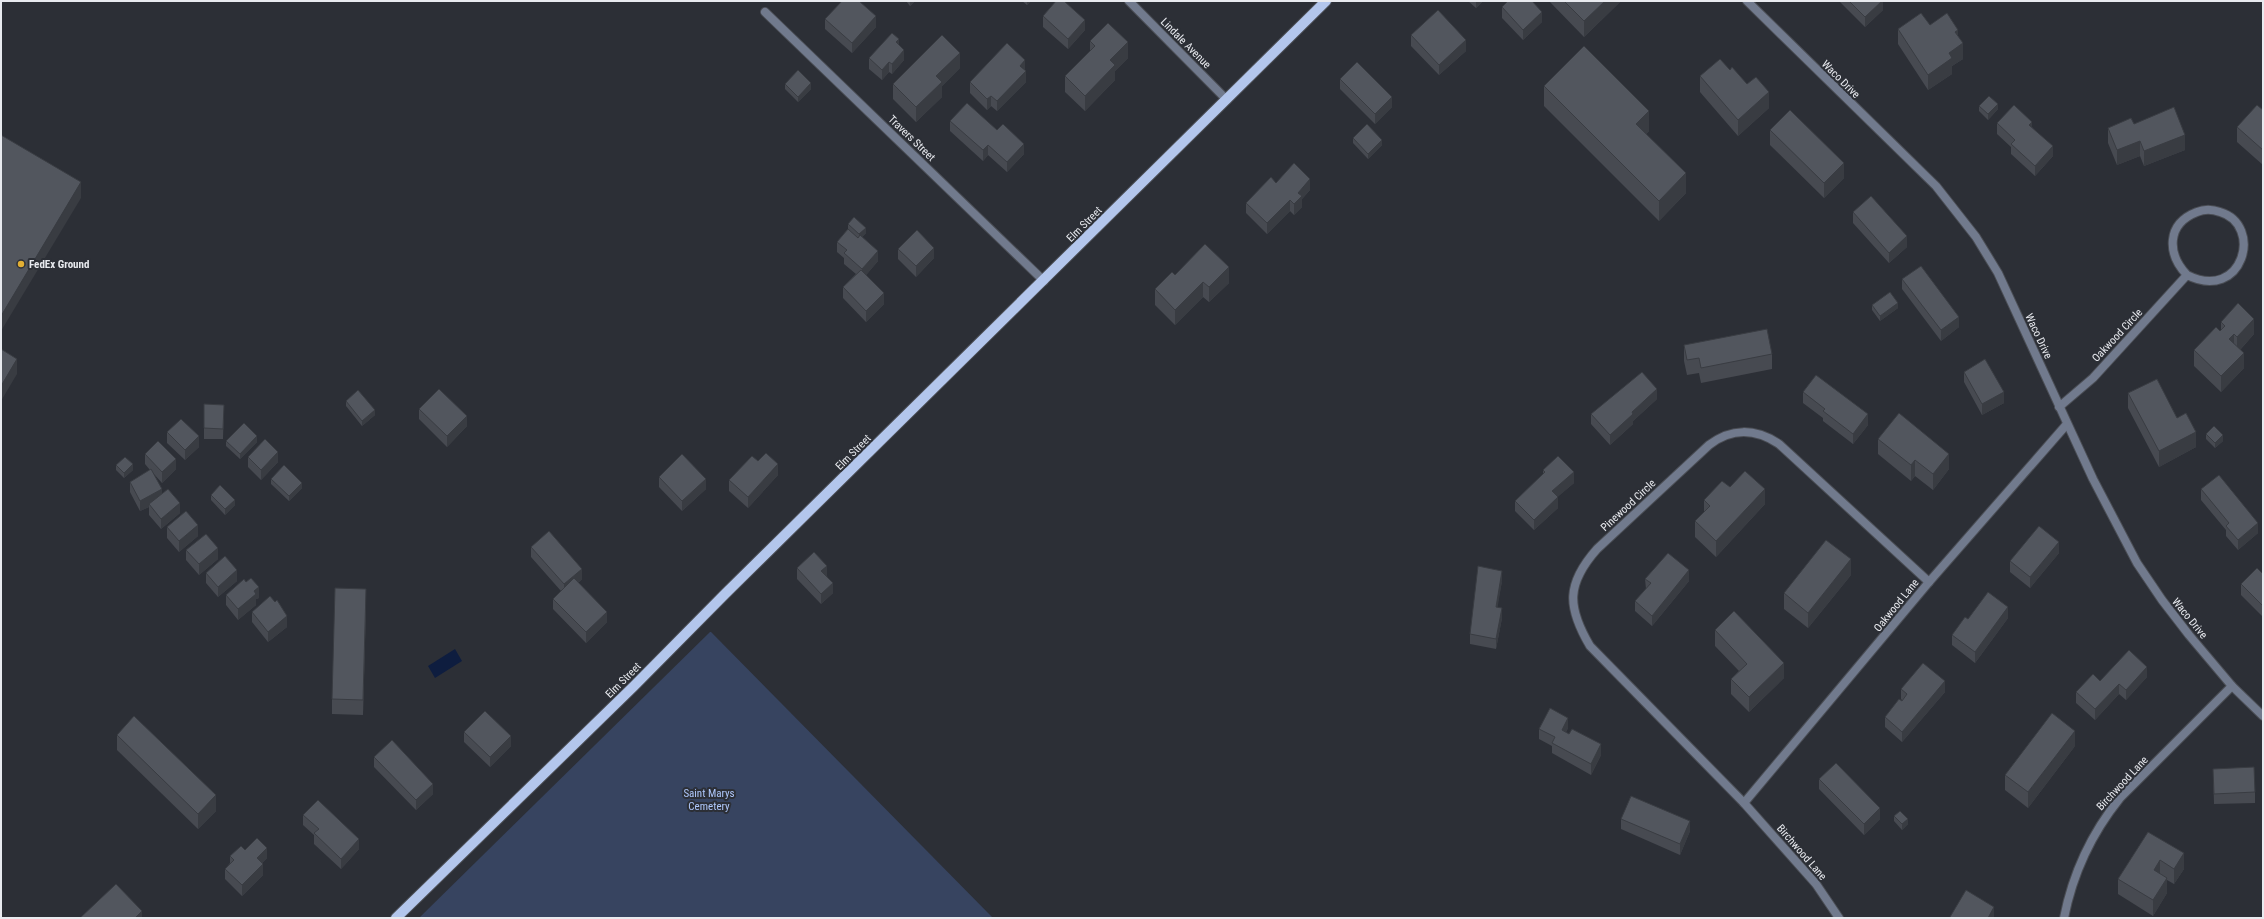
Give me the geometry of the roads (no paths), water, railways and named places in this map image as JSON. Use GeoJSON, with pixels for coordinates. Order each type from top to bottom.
{"type":"FeatureCollection","features":[{"type":"Feature","properties":{"kind":"main road","name":"Elm Street"},"geometry":{"type":"LineString","coordinates":[[396,918],[634,686],[705,614],[1326,1]]}},
{"type":"Feature","properties":{"kind":"street","name":"Lindale Avenue"},"geometry":{"type":"LineString","coordinates":[[1129,1],[1227,100]]}},
{"type":"Feature","properties":{"kind":"street","name":"Waco Drive"},"geometry":{"type":"LineString","coordinates":[[1747,1],[1936,186],[1976,237],[1998,273],[2108,510],[2150,583],[2189,635],[2232,686],[2263,716]]}},
{"type":"Feature","properties":{"kind":"street","name":"Travers Street"},"geometry":{"type":"LineString","coordinates":[[765,12],[1044,280]]}},
{"type":"Feature","properties":{"kind":"street"},"geometry":{"type":"LineString","coordinates":[[2213,209],[2224,213],[2234,220],[2241,229],[2245,240],[2244,253],[2236,269],[2222,279],[2210,282],[2198,281],[2187,275],[2179,267],[2174,256],[2172,244],[2174,232],[2181,222],[2195,212],[2213,209]]}},
{"type":"Feature","properties":{"kind":"street","name":"Oakwood Circle"},"geometry":{"type":"LineString","coordinates":[[2059,407],[2093,378],[2187,275]]}},
{"type":"Feature","properties":{"kind":"street","name":"Oakwood Lane"},"geometry":{"type":"LineString","coordinates":[[1744,803],[1929,582],[2067,424]]}},
{"type":"Feature","properties":{"kind":"street","name":"Pinewood Circle"},"geometry":{"type":"LineString","coordinates":[[1744,803],[1590,646],[1577,621],[1572,601],[1573,588],[1584,564],[1709,445],[1727,434],[1745,431],[1764,435],[1779,444],[1929,582]]}},
{"type":"Feature","properties":{"kind":"street","name":"Birchwood Lane"},"geometry":{"type":"LineString","coordinates":[[2064,918],[2078,864],[2106,815],[2120,798],[2232,686]]}},
{"type":"Feature","properties":{"kind":"street","name":"Birchwood Lane"},"geometry":{"type":"LineString","coordinates":[[1744,803],[1816,884],[1839,918]]}},
{"type":"Feature","properties":{"kind":"place","name":"FedEx Ground"},"geometry":{"type":"Point","coordinates":[21,264]}},
{"type":"Feature","properties":{"kind":"park label","name":"Saint Marys Cemetery"},"geometry":{"type":"Point","coordinates":[709,799]}}]}
